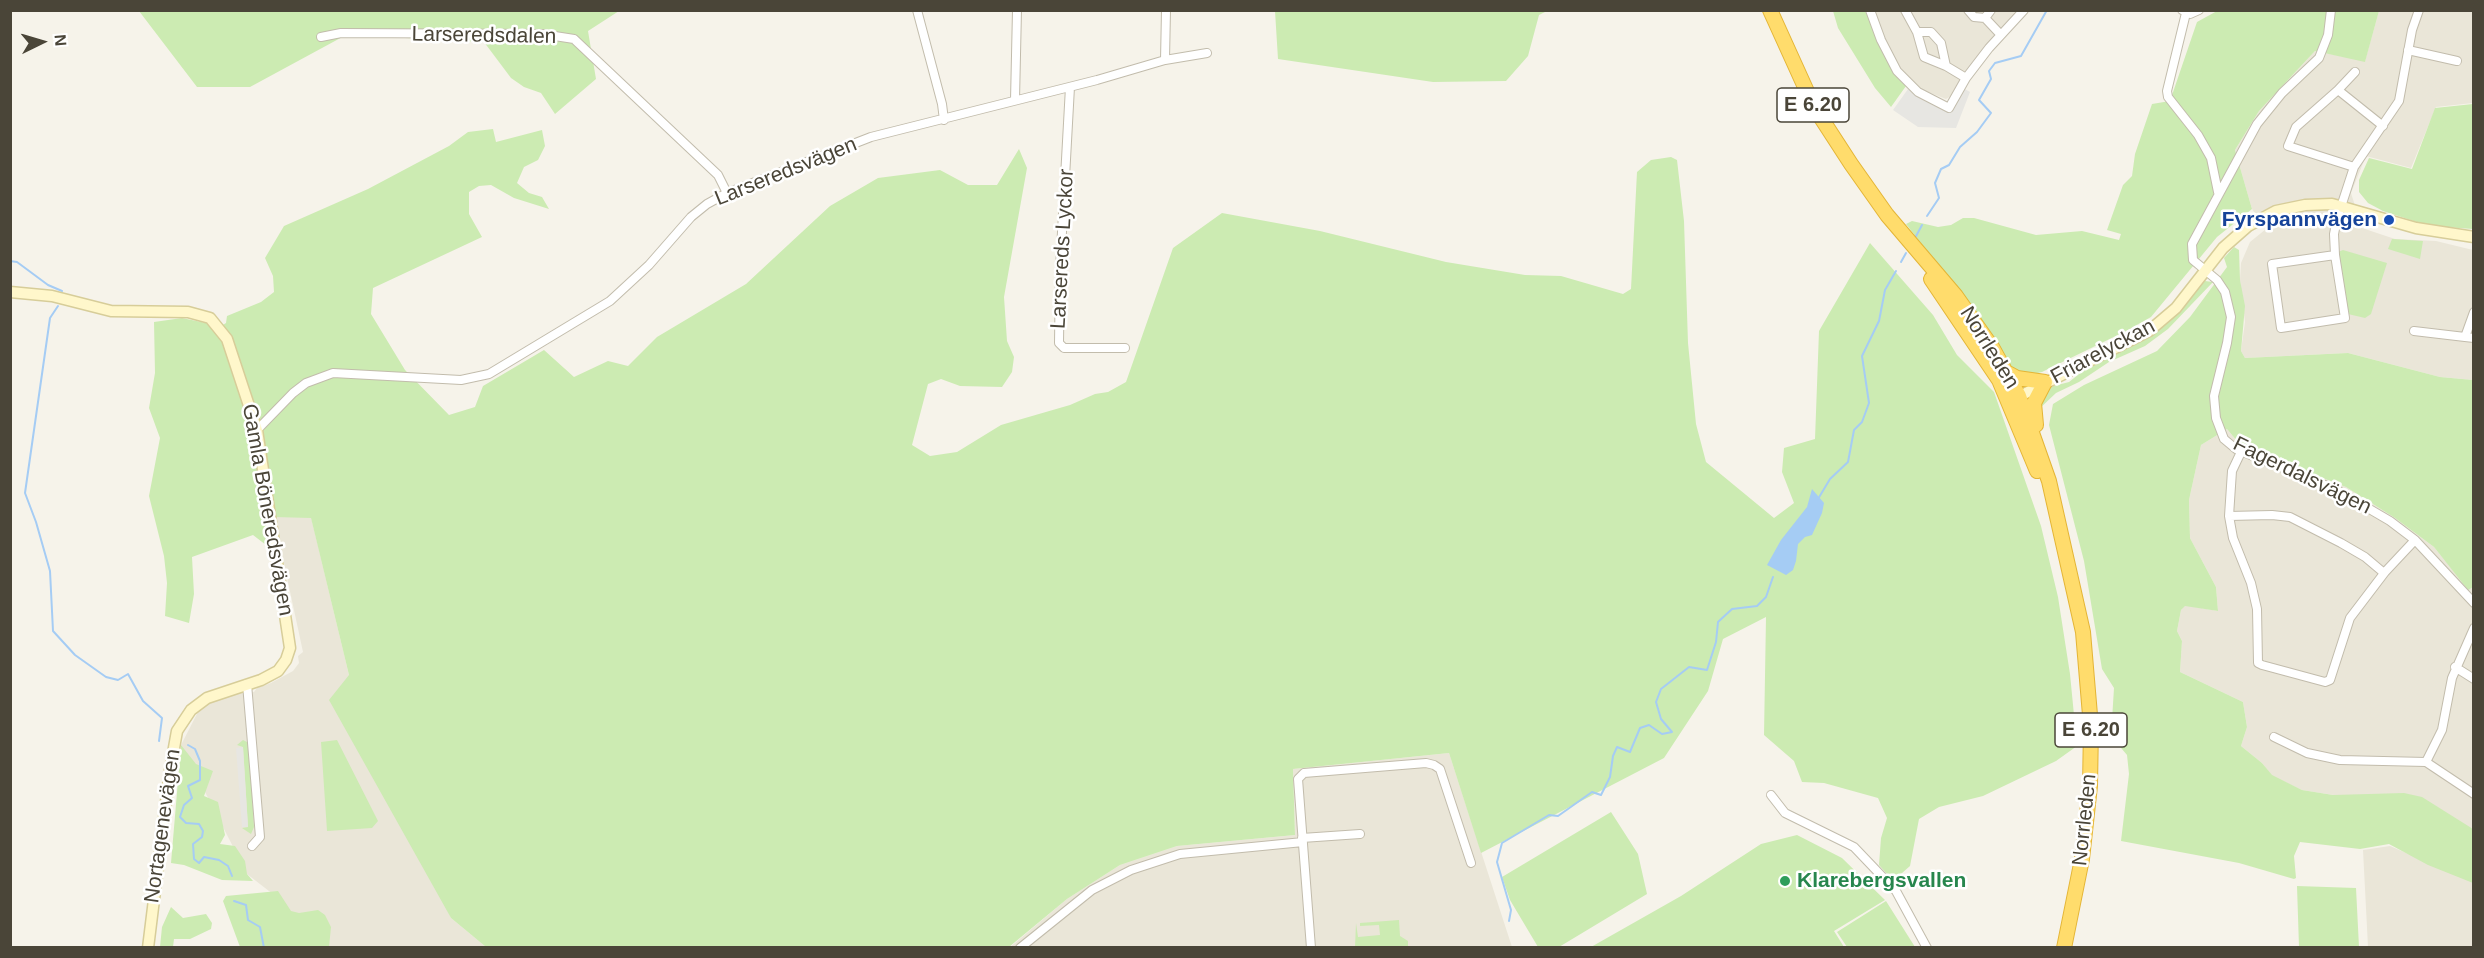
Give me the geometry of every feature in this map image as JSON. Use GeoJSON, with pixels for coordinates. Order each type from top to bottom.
{"type":"FeatureCollection","features":[{"type":"Feature","properties":{"kind":"highway","name":"Norrleden"},"geometry":{"type":"LineString","coordinates":[[1770,10],[1814,107],[1851,165],[1901,233],[1909,239],[1968,313],[2006,372],[2051,508],[2056,514]]}},
{"type":"Feature","properties":{"kind":"highway","name":"Norrleden"},"geometry":{"type":"LineString","coordinates":[[1901,233],[1904,242],[2014,399],[2039,450],[2070,563],[2083,632],[2091,727],[2090,786],[2082,859],[2064,948]]}},
{"type":"Feature","properties":{"kind":"highway"},"geometry":{"type":"LineString","coordinates":[[2006,372],[2017,378],[2045,382],[2034,403],[2033,412],[2039,450]]}},
{"type":"Feature","properties":{"kind":"street"},"geometry":{"type":"LineString","coordinates":[[917,10],[942,104],[944,120]]}},
{"type":"Feature","properties":{"kind":"street"},"geometry":{"type":"LineString","coordinates":[[1015,100],[1017,10]]}},
{"type":"Feature","properties":{"kind":"street"},"geometry":{"type":"LineString","coordinates":[[1165,60],[1166,10]]}},
{"type":"Feature","properties":{"kind":"street"},"geometry":{"type":"LineString","coordinates":[[1870,10],[1893,65],[1907,83],[1918,92],[1949,108],[1966,78],[2024,10]]}},
{"type":"Feature","properties":{"kind":"street"},"geometry":{"type":"LineString","coordinates":[[1905,10],[1917,32],[1923,56],[1966,78]]}},
{"type":"Feature","properties":{"kind":"street"},"geometry":{"type":"LineString","coordinates":[[1968,10],[1974,17],[1985,18],[2001,35]]}},
{"type":"Feature","properties":{"kind":"street"},"geometry":{"type":"LineString","coordinates":[[1985,18],[1991,10]]}},
{"type":"Feature","properties":{"kind":"street"},"geometry":{"type":"LineString","coordinates":[[2199,10],[2184,12],[2167,92],[2168,97],[2208,152],[2215,171],[2218,192]]}},
{"type":"Feature","properties":{"kind":"street","name":"Fagerdalsvägen"},"geometry":{"type":"LineString","coordinates":[[2331,10],[2328,35],[2319,58],[2269,108],[2243,145],[2192,244],[2193,260],[2222,286],[2230,317],[2227,343],[2214,396],[2216,418],[2224,439],[2241,452],[2337,490],[2365,504],[2415,540],[2474,603]]}},
{"type":"Feature","properties":{"kind":"street"},"geometry":{"type":"LineString","coordinates":[[2335,255],[2272,264],[2281,328],[2345,318],[2334,234],[2340,206],[2354,167],[2368,142],[2383,126],[2399,101],[2408,50],[2419,10]]}},
{"type":"Feature","properties":{"kind":"street"},"geometry":{"type":"LineString","coordinates":[[1917,32],[1929,31],[1935,35],[1943,45],[1946,66]]}},
{"type":"Feature","properties":{"kind":"street","name":"Larseredsdalen"},"geometry":{"type":"LineString","coordinates":[[321,37],[341,33],[542,34],[573,39],[718,175],[727,193]]}},
{"type":"Feature","properties":{"kind":"street"},"geometry":{"type":"LineString","coordinates":[[2408,50],[2457,61]]}},
{"type":"Feature","properties":{"kind":"street","name":"Larseredsvägen"},"geometry":{"type":"LineString","coordinates":[[257,430],[292,393],[306,383],[333,373],[461,380],[476,379],[489,374],[610,301],[649,266],[692,217],[707,204],[727,193],[871,137],[1070,87],[1165,60],[1207,53]]}},
{"type":"Feature","properties":{"kind":"street"},"geometry":{"type":"LineString","coordinates":[[2354,167],[2288,146],[2296,127],[2355,72]]}},
{"type":"Feature","properties":{"kind":"street","name":"Larsereds Lyckor"},"geometry":{"type":"LineString","coordinates":[[1070,87],[1060,268],[1059,343],[1064,348],[1125,348]]}},
{"type":"Feature","properties":{"kind":"street"},"geometry":{"type":"LineString","coordinates":[[2338,90],[2383,126]]}},
{"type":"Feature","properties":{"kind":"street","name":"Friarelyckan"},"geometry":{"type":"LineString","coordinates":[[2014,399],[2149,331],[2176,308],[2230,241],[2263,217],[2305,205],[2340,206],[2416,228],[2474,237]]}},
{"type":"Feature","properties":{"kind":"street","name":"Gamla Böneredsvägen"},"geometry":{"type":"LineString","coordinates":[[10,292],[52,296],[111,311],[188,312],[210,318],[226,339],[257,430],[290,640],[286,660]]}},
{"type":"Feature","properties":{"kind":"street"},"geometry":{"type":"LineString","coordinates":[[2414,332],[2469,338],[2474,312]]}},
{"type":"Feature","properties":{"kind":"street"},"geometry":{"type":"LineString","coordinates":[[2241,452],[2232,471],[2229,516],[2233,538],[2251,583],[2257,609],[2258,663],[2325,682],[2330,680],[2350,618],[2384,573],[2415,540]]}},
{"type":"Feature","properties":{"kind":"street"},"geometry":{"type":"LineString","coordinates":[[2229,516],[2272,514],[2290,517],[2344,544],[2384,573]]}},
{"type":"Feature","properties":{"kind":"street"},"geometry":{"type":"LineString","coordinates":[[2426,762],[2442,730],[2455,667],[2474,628]]}},
{"type":"Feature","properties":{"kind":"street","name":"Nortagenevägen"},"geometry":{"type":"LineString","coordinates":[[148,948],[177,731],[189,712],[203,700],[271,675],[286,660]]}},
{"type":"Feature","properties":{"kind":"street"},"geometry":{"type":"LineString","coordinates":[[2455,667],[2474,679]]}},
{"type":"Feature","properties":{"kind":"street"},"geometry":{"type":"LineString","coordinates":[[247,684],[260,837],[252,846]]}},
{"type":"Feature","properties":{"kind":"street"},"geometry":{"type":"LineString","coordinates":[[2274,737],[2307,753],[2340,760],[2426,762],[2474,794]]}},
{"type":"Feature","properties":{"kind":"street"},"geometry":{"type":"LineString","coordinates":[[1311,948],[1298,779],[1304,773],[1426,763],[1440,769],[1471,862]]}},
{"type":"Feature","properties":{"kind":"street"},"geometry":{"type":"LineString","coordinates":[[1771,795],[1785,813],[1854,847],[1896,891],[1927,948]]}},
{"type":"Feature","properties":{"kind":"street"},"geometry":{"type":"LineString","coordinates":[[1020,948],[1092,890],[1131,870],[1180,854],[1360,834]]}},
{"type":"Feature","properties":{"kind":"shaded area"},"geometry":{"type":"Polygon","coordinates":[[[1873,11],[2018,11],[1968,69],[1951,96],[1946,99],[1913,86],[1900,72],[1873,11]]]}},
{"type":"Feature","properties":{"kind":"shaded area"},"geometry":{"type":"Polygon","coordinates":[[[2379,11],[2473,11],[2473,103],[2436,107],[2411,168],[2366,156],[2351,193],[2362,228],[2395,239],[2436,241],[2473,250],[2473,380],[2440,377],[2348,353],[2245,358],[2241,351],[2245,322],[2240,280],[2241,263],[2250,242],[2266,229],[2252,209],[2235,150],[2259,111],[2315,51],[2365,61],[2379,11]]]}},
{"type":"Feature","properties":{"kind":"shaded area"},"geometry":{"type":"Polygon","coordinates":[[[1963,88],[1970,92],[1956,128],[1918,127],[1893,110],[1908,89],[1950,111],[1963,88]]]}},
{"type":"Feature","properties":{"kind":"shaded area"},"geometry":{"type":"Polygon","coordinates":[[[2227,429],[2242,447],[2346,487],[2395,518],[2434,547],[2468,589],[2473,587],[2473,829],[2364,795],[2333,795],[2302,790],[2272,776],[2262,763],[2241,746],[2247,727],[2243,702],[2180,672],[2182,641],[2177,631],[2181,610],[2185,605],[2218,611],[2216,587],[2190,538],[2189,500],[2201,445],[2227,429]]]}},
{"type":"Feature","properties":{"kind":"shaded area"},"geometry":{"type":"Polygon","coordinates":[[[274,517],[311,517],[349,675],[451,918],[486,947],[324,947],[290,922],[278,898],[247,874],[181,745],[199,710],[217,699],[240,691],[244,694],[254,692],[257,688],[293,671],[299,663],[298,656],[303,652],[274,517]]]}},
{"type":"Feature","properties":{"kind":"shaded area"},"geometry":{"type":"Polygon","coordinates":[[[243,747],[248,827],[242,827],[236,748],[243,747]]]}},
{"type":"Feature","properties":{"kind":"shaded area"},"geometry":{"type":"Polygon","coordinates":[[[1449,753],[1512,947],[1009,948],[1067,899],[1120,865],[1177,846],[1295,835],[1293,769],[1449,753]]]}},
{"type":"Feature","properties":{"kind":"shaded area"},"geometry":{"type":"Polygon","coordinates":[[[2390,846],[2473,882],[2473,947],[2368,947],[2363,850],[2390,846]]]}},
{"type":"Feature","properties":{"kind":"green space"},"geometry":{"type":"Polygon","coordinates":[[[1275,10],[1547,11],[1539,15],[1528,56],[1506,81],[1433,82],[1278,59],[1275,10]]]}},
{"type":"Feature","properties":{"kind":"green space"},"geometry":{"type":"Polygon","coordinates":[[[139,11],[619,11],[588,31],[596,79],[555,114],[541,93],[524,87],[511,78],[484,42],[346,35],[250,87],[197,87],[139,11]]]}},
{"type":"Feature","properties":{"kind":"green space"},"geometry":{"type":"Polygon","coordinates":[[[1833,11],[1865,11],[1895,74],[1906,86],[1891,107],[1875,88],[1838,28],[1833,11]]]}},
{"type":"Feature","properties":{"kind":"green space"},"geometry":{"type":"Polygon","coordinates":[[[2217,11],[2379,11],[2365,62],[2315,51],[2259,111],[2235,150],[2252,209],[2217,237],[2151,317],[2042,372],[2024,376],[2011,371],[1957,290],[1906,224],[1912,221],[1938,227],[1951,225],[1963,218],[1974,218],[2036,235],[2082,231],[2119,240],[2121,234],[2107,230],[2123,185],[2132,176],[2135,154],[2152,104],[2170,101],[2197,22],[2217,11]]]}},
{"type":"Feature","properties":{"kind":"green space"},"geometry":{"type":"Polygon","coordinates":[[[2473,104],[2473,229],[2429,226],[2383,211],[2368,203],[2359,192],[2359,180],[2369,158],[2412,169],[2435,108],[2473,104]]]}},
{"type":"Feature","properties":{"kind":"green space"},"geometry":{"type":"Polygon","coordinates":[[[493,129],[496,142],[542,130],[545,146],[538,160],[524,167],[517,183],[529,193],[542,197],[549,209],[514,198],[491,185],[479,186],[469,192],[469,214],[482,237],[373,288],[371,314],[405,370],[449,415],[475,407],[483,386],[544,350],[574,377],[608,361],[628,366],[657,337],[746,284],[830,206],[878,178],[940,170],[968,185],[997,185],[1019,149],[1027,168],[1004,297],[1007,341],[1014,357],[1012,372],[1002,387],[960,386],[941,379],[928,384],[912,445],[930,456],[957,452],[1001,425],[1070,405],[1095,394],[1108,392],[1126,382],[1173,248],[1222,213],[1320,231],[1446,262],[1525,275],[1561,276],[1623,294],[1631,289],[1637,172],[1651,160],[1671,157],[1677,160],[1684,221],[1688,343],[1696,424],[1706,462],[1774,518],[1794,503],[1782,472],[1784,448],[1815,439],[1819,331],[1870,243],[1933,315],[1957,355],[1994,392],[2041,526],[2058,597],[2070,674],[2077,746],[2056,761],[1983,796],[1939,807],[1919,819],[1910,866],[1893,881],[1879,865],[1881,838],[1887,818],[1878,798],[1824,783],[1802,782],[1794,761],[1764,735],[1766,617],[1723,639],[1708,691],[1664,758],[1481,853],[1449,753],[1293,769],[1295,835],[1177,846],[1120,865],[1067,899],[1009,947],[486,947],[451,918],[329,700],[349,675],[311,518],[274,517],[266,545],[253,535],[192,557],[194,594],[189,623],[165,616],[167,583],[164,556],[149,496],[160,438],[149,408],[155,373],[154,322],[182,318],[206,323],[215,330],[226,323],[227,316],[261,302],[274,292],[273,276],[265,258],[284,226],[368,189],[449,146],[468,132],[493,129]]]}},
{"type":"Feature","properties":{"kind":"green space"},"geometry":{"type":"Polygon","coordinates":[[[2392,239],[2423,241],[2420,259],[2388,249],[2392,239]]]}},
{"type":"Feature","properties":{"kind":"green space"},"geometry":{"type":"Polygon","coordinates":[[[2234,247],[2239,250],[2240,280],[2245,306],[2241,351],[2245,358],[2348,353],[2440,377],[2473,380],[2473,587],[2468,590],[2434,547],[2395,518],[2346,487],[2242,447],[2227,429],[2201,445],[2189,500],[2190,538],[2216,587],[2218,611],[2185,606],[2181,610],[2177,631],[2182,641],[2180,672],[2243,702],[2247,727],[2241,746],[2262,763],[2272,775],[2302,790],[2333,795],[2404,793],[2422,797],[2473,829],[2473,883],[2428,865],[2389,844],[2360,849],[2300,842],[2294,856],[2296,878],[2294,879],[2239,863],[2121,841],[2129,774],[2127,755],[2111,736],[2114,688],[2102,669],[2084,561],[2049,425],[2053,404],[2084,385],[2157,351],[2190,317],[2227,267],[2224,258],[2234,247]]]}},
{"type":"Feature","properties":{"kind":"green space"},"geometry":{"type":"Polygon","coordinates":[[[2343,250],[2387,263],[2371,314],[2365,318],[2348,314],[2338,252],[2343,250]]]}},
{"type":"Feature","properties":{"kind":"green space"},"geometry":{"type":"Polygon","coordinates":[[[2205,281],[2213,282],[2168,329],[2145,346],[2109,362],[2079,382],[2056,393],[2037,411],[2038,404],[2050,387],[2069,382],[2088,367],[2146,338],[2205,281]]]}},
{"type":"Feature","properties":{"kind":"green space"},"geometry":{"type":"Polygon","coordinates":[[[243,740],[249,743],[254,827],[251,834],[242,828],[248,827],[243,747],[237,745],[243,740]]]}},
{"type":"Feature","properties":{"kind":"green space"},"geometry":{"type":"Polygon","coordinates":[[[337,740],[378,821],[372,828],[327,831],[321,742],[337,740]]]}},
{"type":"Feature","properties":{"kind":"green space"},"geometry":{"type":"Polygon","coordinates":[[[181,745],[196,764],[213,771],[204,796],[218,802],[225,835],[220,844],[235,846],[245,861],[247,874],[253,881],[222,880],[184,865],[171,863],[181,745]]]}},
{"type":"Feature","properties":{"kind":"green space"},"geometry":{"type":"Polygon","coordinates":[[[1611,812],[1638,854],[1647,894],[1559,947],[1538,947],[1510,900],[1502,877],[1611,812]]]}},
{"type":"Feature","properties":{"kind":"green space","name":"Klarebergsvallen"},"geometry":{"type":"Polygon","coordinates":[[[1797,835],[1842,858],[1885,900],[1834,931],[1844,947],[1591,947],[1681,896],[1761,844],[1797,835]]]}},
{"type":"Feature","properties":{"kind":"green space"},"geometry":{"type":"Polygon","coordinates":[[[2297,886],[2356,888],[2359,947],[2299,947],[2297,886]]]}},
{"type":"Feature","properties":{"kind":"green space"},"geometry":{"type":"Polygon","coordinates":[[[278,891],[291,911],[299,913],[318,910],[325,915],[331,927],[329,947],[240,947],[223,901],[226,896],[278,891]]]}},
{"type":"Feature","properties":{"kind":"green space"},"geometry":{"type":"Polygon","coordinates":[[[1886,901],[1915,947],[1847,947],[1837,932],[1886,901]]]}},
{"type":"Feature","properties":{"kind":"green space"},"geometry":{"type":"Polygon","coordinates":[[[171,907],[183,918],[206,914],[212,923],[211,929],[190,939],[174,939],[173,947],[160,947],[162,927],[171,907]]]}},
{"type":"Feature","properties":{"kind":"green space"},"geometry":{"type":"Polygon","coordinates":[[[1399,920],[1400,936],[1408,941],[1408,947],[1355,947],[1356,923],[1358,937],[1380,935],[1379,925],[1360,926],[1360,923],[1399,920]]]}},
{"type":"Feature","properties":{"kind":"water"},"geometry":{"type":"Polygon","coordinates":[[[1812,489],[1824,503],[1822,513],[1812,535],[1805,537],[1798,544],[1793,570],[1786,575],[1767,565],[1781,540],[1807,507],[1812,489]]]}},
{"type":"Feature","properties":{"kind":"waterway"},"geometry":{"type":"LineString","coordinates":[[1927,216],[1939,198],[1935,183],[1941,169],[1949,165],[1960,147],[1977,132],[1991,113],[1979,100],[1991,79],[1989,71],[1995,63],[2021,56],[2047,10]]}},
{"type":"Feature","properties":{"kind":"waterway"},"geometry":{"type":"LineString","coordinates":[[1915,238],[1922,225]]}},
{"type":"Feature","properties":{"kind":"waterway"},"geometry":{"type":"LineString","coordinates":[[1901,262],[1906,253]]}},
{"type":"Feature","properties":{"kind":"waterway"},"geometry":{"type":"LineString","coordinates":[[10,261],[17,262],[48,285],[62,291]]}},
{"type":"Feature","properties":{"kind":"waterway"},"geometry":{"type":"LineString","coordinates":[[1818,499],[1830,479],[1848,462],[1854,430],[1862,422],[1869,403],[1862,356],[1879,321],[1885,290],[1896,271]]}},
{"type":"Feature","properties":{"kind":"waterway"},"geometry":{"type":"LineString","coordinates":[[58,306],[50,318],[25,493],[50,571],[53,631],[75,655],[106,677],[118,680],[128,674],[143,701],[162,718],[159,741]]}},
{"type":"Feature","properties":{"kind":"waterway"},"geometry":{"type":"LineString","coordinates":[[1509,921],[1511,910],[1497,862],[1502,843],[1549,815],[1558,816],[1592,792],[1601,795],[1610,777],[1613,756],[1617,747],[1630,752],[1640,728],[1649,725],[1662,734],[1672,732],[1661,719],[1656,702],[1661,689],[1689,667],[1707,670],[1716,642],[1718,622],[1732,609],[1757,606],[1766,597],[1773,577]]}},
{"type":"Feature","properties":{"kind":"waterway"},"geometry":{"type":"LineString","coordinates":[[188,745],[195,749],[200,761],[200,780],[188,786],[192,798],[184,805],[180,817],[186,823],[199,824],[203,831],[202,837],[193,844],[194,859],[199,863],[204,857],[219,860],[228,866],[232,876]]}},
{"type":"Feature","properties":{"kind":"waterway"},"geometry":{"type":"LineString","coordinates":[[234,901],[246,905],[248,920],[260,927],[264,948]]}},
{"type":"Feature","properties":{"kind":"place","name":"Fyrspannvägen"},"geometry":{"type":"Point","coordinates":[2389,220]}},
{"type":"Feature","properties":{"kind":"place","name":"Klarebergsvallen"},"geometry":{"type":"Point","coordinates":[1785,881]}}]}
